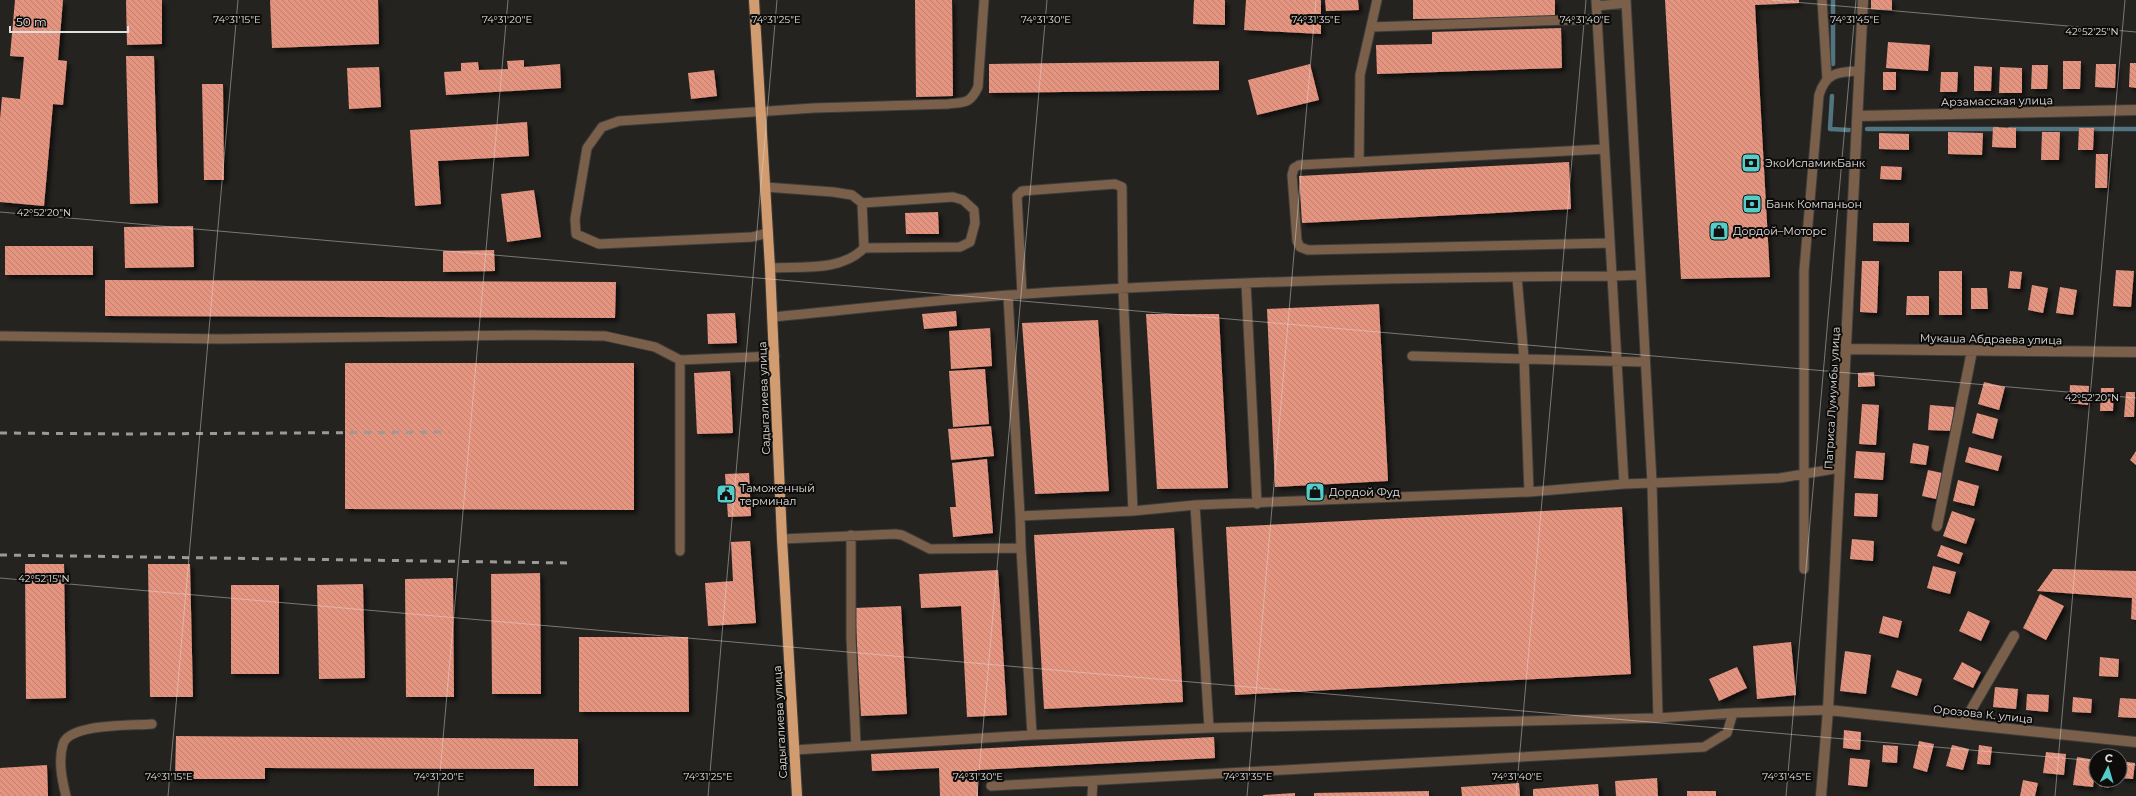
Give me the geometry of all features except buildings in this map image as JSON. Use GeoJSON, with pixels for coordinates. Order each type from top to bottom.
{"type":"FeatureCollection","features":[{"type":"Feature","properties":{"kind":"main road","name":"Садыгалиева улица"},"geometry":{"type":"LineString","coordinates":[[754,0],[775,356],[782,539],[797,796]]}},
{"type":"Feature","properties":{"kind":"street","name":"Патриса Лумумбы улица"},"geometry":{"type":"LineString","coordinates":[[1821,796],[1828,710],[1863,0]]}},
{"type":"Feature","properties":{"kind":"street","name":"Арзамасская улица"},"geometry":{"type":"LineString","coordinates":[[1858,116],[2136,110]]}},
{"type":"Feature","properties":{"kind":"street","name":"Мукаша Абдраева улица"},"geometry":{"type":"LineString","coordinates":[[1846,349],[2136,352]]}},
{"type":"Feature","properties":{"kind":"street"},"geometry":{"type":"LineString","coordinates":[[1937,526],[1972,351]]}},
{"type":"Feature","properties":{"kind":"street"},"geometry":{"type":"LineString","coordinates":[[1963,724],[2014,636]]}},
{"type":"Feature","properties":{"kind":"street","name":"Орозова К. улица"},"geometry":{"type":"LineString","coordinates":[[1828,710],[2136,742]]}},
{"type":"Feature","properties":{"kind":"lane"},"geometry":{"type":"LineString","coordinates":[[768,233],[752,237],[599,244],[576,234],[575,219],[587,148],[602,126],[619,121],[760,112],[967,102],[973,98],[978,87],[984,0]]}},
{"type":"Feature","properties":{"kind":"lane"},"geometry":{"type":"LineString","coordinates":[[1360,162],[1360,76],[1377,0]]}},
{"type":"Feature","properties":{"kind":"lane"},"geometry":{"type":"LineString","coordinates":[[1804,569],[1804,270],[1819,95],[1827,79],[1822,0]]}},
{"type":"Feature","properties":{"kind":"lane"},"geometry":{"type":"LineString","coordinates":[[1624,484],[1597,3],[1626,1],[1652,483],[1658,718]]}},
{"type":"Feature","properties":{"kind":"lane"},"geometry":{"type":"LineString","coordinates":[[1372,27],[1598,19]]}},
{"type":"Feature","properties":{"kind":"lane"},"geometry":{"type":"LineString","coordinates":[[1827,79],[1838,72],[1860,71]]}},
{"type":"Feature","properties":{"kind":"lane"},"geometry":{"type":"LineString","coordinates":[[1604,148],[1299,165],[1294,168],[1292,182],[1297,241],[1300,247],[1308,250],[1610,244]]}},
{"type":"Feature","properties":{"kind":"lane"},"geometry":{"type":"LineString","coordinates":[[1022,294],[1017,196],[1022,191],[1115,184],[1122,187],[1123,288],[1133,511]]}},
{"type":"Feature","properties":{"kind":"lane"},"geometry":{"type":"LineString","coordinates":[[765,187],[833,192],[852,195],[862,203],[953,197],[963,200],[974,210],[975,223],[970,242],[960,247],[864,248],[856,256],[839,264],[770,268]]}},
{"type":"Feature","properties":{"kind":"lane"},"geometry":{"type":"LineString","coordinates":[[862,203],[864,248]]}},
{"type":"Feature","properties":{"kind":"lane"},"geometry":{"type":"LineString","coordinates":[[772,317],[1008,295],[1123,288],[1246,283],[1640,276]]}},
{"type":"Feature","properties":{"kind":"lane"},"geometry":{"type":"LineString","coordinates":[[1517,277],[1524,358],[1529,492]]}},
{"type":"Feature","properties":{"kind":"lane"},"geometry":{"type":"LineString","coordinates":[[1246,283],[1257,504]]}},
{"type":"Feature","properties":{"kind":"lane"},"geometry":{"type":"LineString","coordinates":[[1008,295],[1032,735]]}},
{"type":"Feature","properties":{"kind":"lane"},"geometry":{"type":"LineString","coordinates":[[0,336],[221,339],[532,335],[605,336],[655,347],[680,360],[775,356]]}},
{"type":"Feature","properties":{"kind":"lane"},"geometry":{"type":"LineString","coordinates":[[1412,356],[1645,362]]}},
{"type":"Feature","properties":{"kind":"lane"},"geometry":{"type":"LineString","coordinates":[[680,360],[680,551]]}},
{"type":"Feature","properties":{"kind":"lane"},"geometry":{"type":"LineString","coordinates":[[1020,516],[1133,511],[1195,505],[1257,504],[1529,492],[1624,484],[1780,478],[1840,468]]}},
{"type":"Feature","properties":{"kind":"lane"},"geometry":{"type":"LineString","coordinates":[[1195,505],[1209,728]]}},
{"type":"Feature","properties":{"kind":"lane"},"geometry":{"type":"LineString","coordinates":[[782,539],[895,534],[935,550],[1021,548]]}},
{"type":"Feature","properties":{"kind":"lane"},"geometry":{"type":"LineString","coordinates":[[851,535],[851,637],[856,746]]}},
{"type":"Feature","properties":{"kind":"lane"},"geometry":{"type":"LineString","coordinates":[[794,750],[1032,735],[1209,728],[1658,718],[1733,713],[1828,710]]}},
{"type":"Feature","properties":{"kind":"lane"},"geometry":{"type":"LineString","coordinates":[[991,786],[1704,747],[1727,733],[1733,713]]}},
{"type":"Feature","properties":{"kind":"lane"},"geometry":{"type":"LineString","coordinates":[[66,796],[62,779],[61,757],[63,743],[71,734],[83,729],[152,724]]}},
{"type":"Feature","properties":{"kind":"lane"},"geometry":{"type":"LineString","coordinates":[[1092,796],[1093,781]]}},
{"type":"Feature","properties":{"kind":"waterway"},"geometry":{"type":"LineString","coordinates":[[1833,0],[1833,64]]}},
{"type":"Feature","properties":{"kind":"waterway"},"geometry":{"type":"LineString","coordinates":[[1832,96],[1830,129],[1849,130]]}},
{"type":"Feature","properties":{"kind":"waterway"},"geometry":{"type":"LineString","coordinates":[[1867,129],[1998,129]]}},
{"type":"Feature","properties":{"kind":"waterway"},"geometry":{"type":"LineString","coordinates":[[2010,129],[2136,129]]}},
{"type":"Feature","properties":{"kind":"railway"},"geometry":{"type":"LineString","coordinates":[[0,433],[125,434],[449,432]]}},
{"type":"Feature","properties":{"kind":"railway"},"geometry":{"type":"LineString","coordinates":[[0,555],[571,563]]}},
{"type":"Feature","properties":{"kind":"place","name":"ЭкоИсламикБанк"},"geometry":{"type":"Point","coordinates":[1751,163]}},
{"type":"Feature","properties":{"kind":"place","name":"Банк Компаньон"},"geometry":{"type":"Point","coordinates":[1752,204]}},
{"type":"Feature","properties":{"kind":"place","name":"Дордой–Моторс"},"geometry":{"type":"Point","coordinates":[1719,231]}},
{"type":"Feature","properties":{"kind":"place","name":"Дордой Фуд"},"geometry":{"type":"Point","coordinates":[1315,492]}},
{"type":"Feature","properties":{"kind":"place","name":"Таможенный терминал"},"geometry":{"type":"Point","coordinates":[726,494]}}]}
